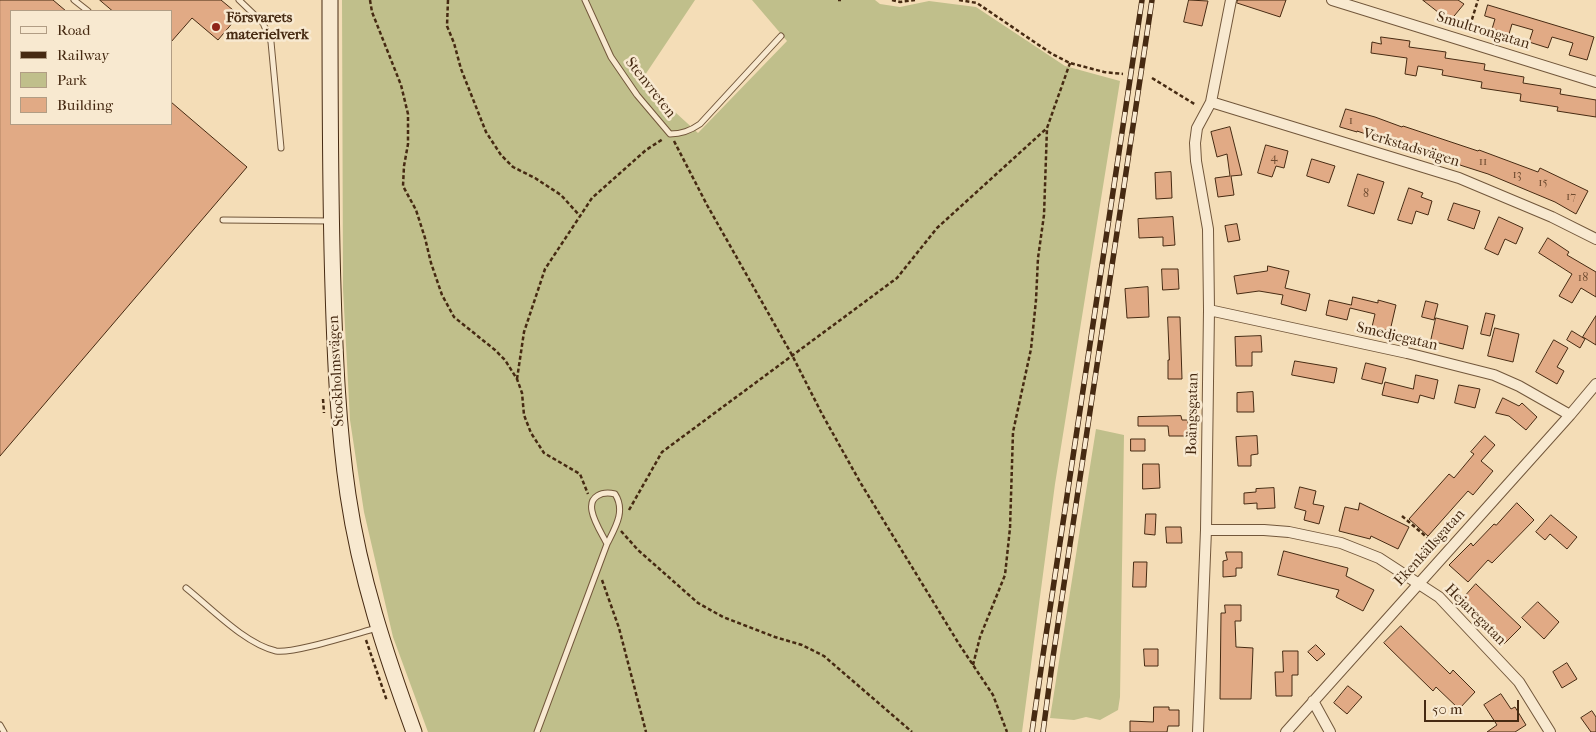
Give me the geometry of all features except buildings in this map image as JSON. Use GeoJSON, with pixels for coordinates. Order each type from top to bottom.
{"type":"FeatureCollection","features":[{"type":"Feature","properties":{"kind":"main road","name":"Stockholmsvägen"},"geometry":{"type":"LineString","coordinates":[[330,0],[331,221],[335,358],[343,459],[366,584],[378,628],[414,732]]}},
{"type":"Feature","properties":{"kind":"street"},"geometry":{"type":"LineString","coordinates":[[1212,102],[1231,0]]}},
{"type":"Feature","properties":{"kind":"street","name":"Smultrongatan"},"geometry":{"type":"LineString","coordinates":[[1332,0],[1596,82]]}},
{"type":"Feature","properties":{"kind":"street","name":"Boängsgatan"},"geometry":{"type":"LineString","coordinates":[[1198,732],[1206,530],[1209,310],[1208,229],[1196,161],[1195,143],[1197,128],[1212,102]]}},
{"type":"Feature","properties":{"kind":"street","name":"Verkstadsvägen"},"geometry":{"type":"LineString","coordinates":[[1212,102],[1459,178],[1552,217],[1596,240]]}},
{"type":"Feature","properties":{"kind":"street","name":"Smedjegatan"},"geometry":{"type":"LineString","coordinates":[[1209,310],[1407,354],[1494,376],[1519,386],[1570,415]]}},
{"type":"Feature","properties":{"kind":"street","name":"Ekenkällsgatan"},"geometry":{"type":"LineString","coordinates":[[1286,732],[1596,384]]}},
{"type":"Feature","properties":{"kind":"street","name":"Hejaregatan"},"geometry":{"type":"LineString","coordinates":[[1206,530],[1289,532],[1341,543],[1379,558],[1439,598],[1519,682],[1550,732]]}},
{"type":"Feature","properties":{"kind":"street"},"geometry":{"type":"LineString","coordinates":[[1313,701],[1330,732]]}},
{"type":"Feature","properties":{"kind":"lane"},"geometry":{"type":"LineString","coordinates":[[74,0],[87,10]]}},
{"type":"Feature","properties":{"kind":"lane"},"geometry":{"type":"LineString","coordinates":[[239,0],[263,23],[271,42],[281,148]]}},
{"type":"Feature","properties":{"kind":"lane","name":"Stenvreten"},"geometry":{"type":"LineString","coordinates":[[585,0],[611,57],[637,95],[670,134],[686,132],[700,124],[781,36]]}},
{"type":"Feature","properties":{"kind":"lane"},"geometry":{"type":"LineString","coordinates":[[223,220],[331,221]]}},
{"type":"Feature","properties":{"kind":"lane"},"geometry":{"type":"LineString","coordinates":[[537,732],[607,544],[616,526],[621,508],[615,494],[601,493],[595,496],[592,502],[592,512],[607,544]]}},
{"type":"Feature","properties":{"kind":"lane"},"geometry":{"type":"LineString","coordinates":[[186,588],[245,637],[278,651],[294,650],[378,628]]}},
{"type":"Feature","properties":{"kind":"lane"},"geometry":{"type":"LineString","coordinates":[[0,725],[4,732]]}},
{"type":"Feature","properties":{"kind":"path"},"geometry":{"type":"LineString","coordinates":[[370,0],[372,12],[401,85],[408,114],[408,144],[403,186],[416,210],[442,295],[454,317],[505,360],[517,378],[522,393],[524,415],[531,433],[544,453],[580,474],[592,502]]}},
{"type":"Feature","properties":{"kind":"path"},"geometry":{"type":"LineString","coordinates":[[448,0],[447,26],[461,69],[486,132],[500,155],[513,167],[561,195],[580,216]]}},
{"type":"Feature","properties":{"kind":"path"},"geometry":{"type":"LineString","coordinates":[[892,0],[900,2],[915,0]]}},
{"type":"Feature","properties":{"kind":"path"},"geometry":{"type":"LineString","coordinates":[[959,0],[977,1],[1052,54],[1070,63],[1104,72],[1123,74]]}},
{"type":"Feature","properties":{"kind":"path"},"geometry":{"type":"LineString","coordinates":[[1465,41],[1478,0]]}},
{"type":"Feature","properties":{"kind":"path"},"geometry":{"type":"LineString","coordinates":[[973,665],[980,637],[1005,575],[1010,528],[1013,432],[1029,358],[1035,310],[1038,258],[1044,215],[1047,128],[1070,63]]}},
{"type":"Feature","properties":{"kind":"path"},"geometry":{"type":"LineString","coordinates":[[1152,78],[1206,112]]}},
{"type":"Feature","properties":{"kind":"path"},"geometry":{"type":"LineString","coordinates":[[912,732],[824,656],[802,645],[723,617],[698,603],[638,550],[616,526],[633,504],[662,452],[743,394],[792,355],[897,278],[937,228],[1047,128]]}},
{"type":"Feature","properties":{"kind":"path"},"geometry":{"type":"LineString","coordinates":[[517,378],[524,332],[545,269],[592,198],[646,150],[670,134],[707,205],[792,355],[860,482],[992,695],[1007,732]]}},
{"type":"Feature","properties":{"kind":"path"},"geometry":{"type":"LineString","coordinates":[[1402,516],[1445,553]]}},
{"type":"Feature","properties":{"kind":"path"},"geometry":{"type":"LineString","coordinates":[[598,568],[619,628],[646,732]]}},
{"type":"Feature","properties":{"kind":"green space"},"geometry":{"type":"Polygon","coordinates":[[[342,0],[695,0],[641,81],[698,133],[787,41],[752,0],[875,0],[880,4],[900,7],[929,1],[976,7],[1065,66],[1120,81],[1055,484],[1022,732],[428,732],[393,637],[364,512],[350,420],[343,289],[342,0]]]}},
{"type":"Feature","properties":{"kind":"green space"},"geometry":{"type":"Polygon","coordinates":[[[1096,429],[1124,435],[1120,697],[1118,710],[1100,720],[1086,717],[1074,720],[1050,718],[1096,429]]]}},
{"type":"Feature","properties":{"kind":"railway"},"geometry":{"type":"LineString","coordinates":[[1032,732],[1142,0]]}},
{"type":"Feature","properties":{"kind":"railway"},"geometry":{"type":"LineString","coordinates":[[1043,732],[1152,0]]}},
{"type":"Feature","properties":{"kind":"place","name":"Försvarets materielverk"},"geometry":{"type":"Point","coordinates":[216,27]}}]}
